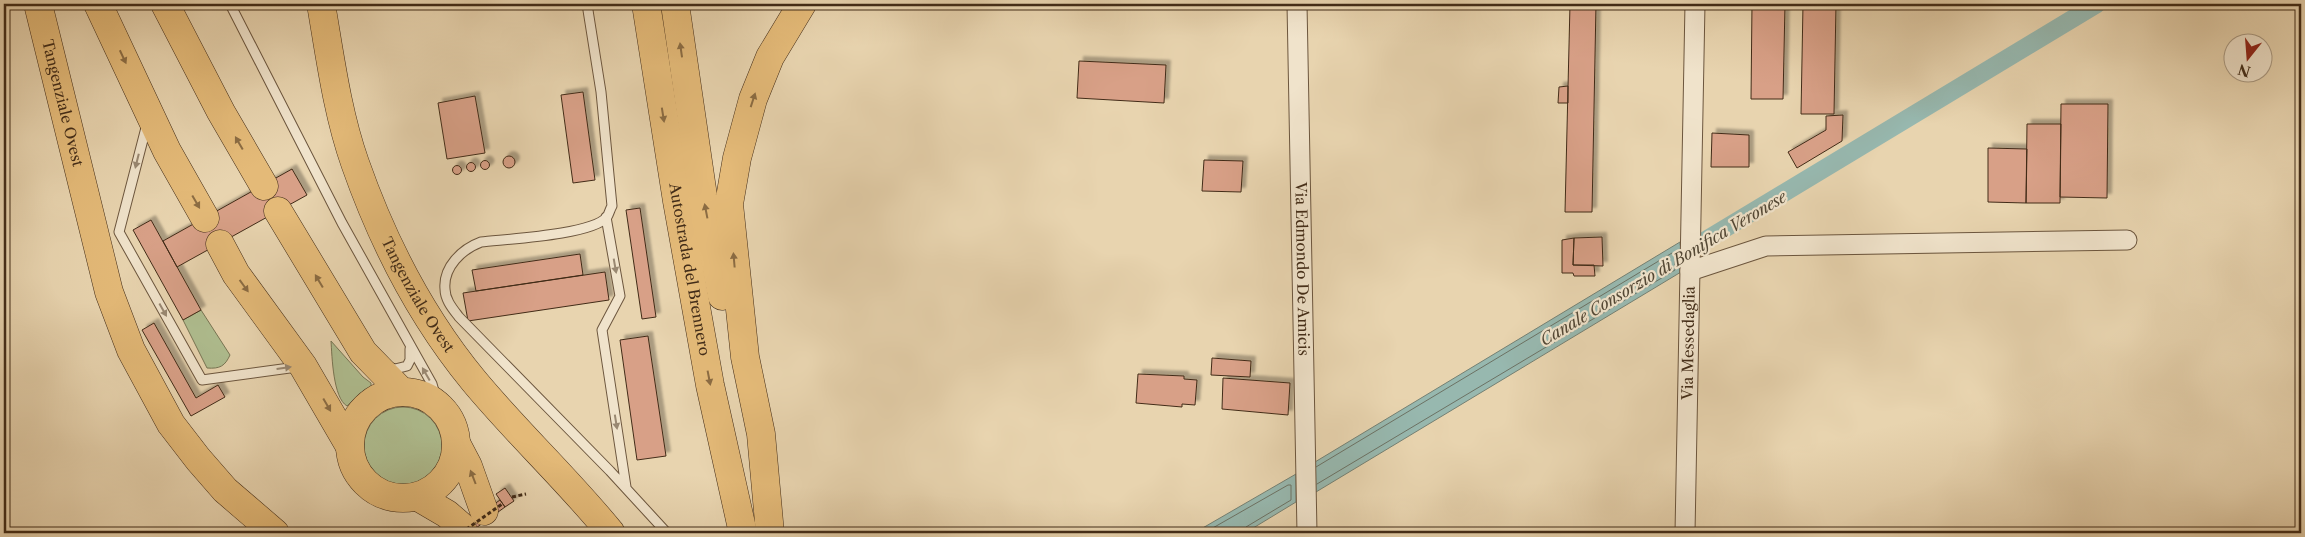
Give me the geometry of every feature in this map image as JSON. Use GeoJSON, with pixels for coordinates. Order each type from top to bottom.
{"type":"FeatureCollection","features":[{"type":"Feature","properties":{"kind":"highway","name":"Tangenziale Ovest"},"geometry":{"type":"LineString","coordinates":[[20,4],[98,284],[120,351],[140,393],[177,455],[197,479],[252,533]]}},
{"type":"Feature","properties":{"kind":"highway","name":"Tangenziale Ovest"},"geometry":{"type":"LineString","coordinates":[[38,4],[109,292],[131,350],[171,424],[198,459],[225,490],[275,533]]}},
{"type":"Feature","properties":{"kind":"highway"},"geometry":{"type":"LineString","coordinates":[[304,4],[328,126],[344,179],[374,251],[396,292],[427,345],[450,376],[590,533]]}},
{"type":"Feature","properties":{"kind":"highway","name":"Tangenziale Ovest"},"geometry":{"type":"LineString","coordinates":[[321,4],[330,56],[354,162],[381,228],[421,304],[447,346],[474,380],[586,502],[611,533]]}},
{"type":"Feature","properties":{"kind":"highway","name":"Autostrada del Brennero"},"geometry":{"type":"LineString","coordinates":[[675,4],[703,196],[770,533]]}},
{"type":"Feature","properties":{"kind":"highway"},"geometry":{"type":"LineString","coordinates":[[770,533],[760,434],[745,357],[729,204],[737,158],[753,99],[770,57],[802,4]]}},
{"type":"Feature","properties":{"kind":"highway"},"geometry":{"type":"LineString","coordinates":[[100,7],[167,151],[205,218]]}},
{"type":"Feature","properties":{"kind":"highway"},"geometry":{"type":"LineString","coordinates":[[169,8],[221,112],[264,186]]}},
{"type":"Feature","properties":{"kind":"highway","name":"Autostrada del Brennero"},"geometry":{"type":"LineString","coordinates":[[646,8],[677,201],[710,385],[743,533]]}},
{"type":"Feature","properties":{"kind":"highway"},"geometry":{"type":"LineString","coordinates":[[278,211],[345,323],[372,362],[402,392]]}},
{"type":"Feature","properties":{"kind":"highway"},"geometry":{"type":"LineString","coordinates":[[220,244],[236,274],[303,366],[349,445],[354,468],[368,486],[391,497],[405,499],[418,497],[442,482],[450,471],[455,459],[457,445],[455,431],[450,418],[438,405],[429,398],[416,393],[402,392],[378,397],[368,404],[354,424],[349,445]]}},
{"type":"Feature","properties":{"kind":"highway"},"geometry":{"type":"LineString","coordinates":[[418,497],[447,514],[481,522],[468,466],[457,445]]}},
{"type":"Feature","properties":{"kind":"street","name":"Via Edmondo De Amicis"},"geometry":{"type":"LineString","coordinates":[[1297,4],[1307,533]]}},
{"type":"Feature","properties":{"kind":"street","name":"Via Messedaglia"},"geometry":{"type":"LineString","coordinates":[[1685,533],[1695,4]]}},
{"type":"Feature","properties":{"kind":"street"},"geometry":{"type":"LineString","coordinates":[[1690,271],[1766,246],[2127,240]]}},
{"type":"Feature","properties":{"kind":"lane"},"geometry":{"type":"LineString","coordinates":[[230,4],[342,222],[432,384],[438,405]]}},
{"type":"Feature","properties":{"kind":"lane"},"geometry":{"type":"LineString","coordinates":[[587,4],[610,174],[612,206],[606,218],[575,231],[481,242],[469,246],[452,265],[446,277],[445,290],[449,302],[459,318],[626,488],[667,533]]}},
{"type":"Feature","properties":{"kind":"lane"},"geometry":{"type":"LineString","coordinates":[[149,114],[120,232],[202,380],[303,366]]}},
{"type":"Feature","properties":{"kind":"lane"},"geometry":{"type":"LineString","coordinates":[[606,218],[620,296],[602,330],[626,488]]}},
{"type":"Feature","properties":{"kind":"lane"},"geometry":{"type":"LineString","coordinates":[[372,362],[395,369],[403,368],[407,366],[410,360],[410,346]]}},
{"type":"Feature","properties":{"kind":"path"},"geometry":{"type":"LineString","coordinates":[[512,497],[526,494]]}},
{"type":"Feature","properties":{"kind":"green space"},"geometry":{"type":"Polygon","coordinates":[[[201,310],[230,355],[226,362],[219,367],[207,368],[183,320],[201,310]]]}},
{"type":"Feature","properties":{"kind":"green space"},"geometry":{"type":"Polygon","coordinates":[[[331,341],[363,377],[371,383],[371,386],[347,406],[342,402],[336,386],[331,341]]]}},
{"type":"Feature","properties":{"kind":"green space"},"geometry":{"type":"Polygon","coordinates":[[[395,407],[411,407],[425,413],[436,424],[442,438],[442,454],[436,468],[425,479],[411,485],[395,485],[381,479],[370,468],[364,454],[364,438],[370,424],[381,413],[395,407]]]}},
{"type":"Feature","properties":{"kind":"water"},"geometry":{"type":"Polygon","coordinates":[[[1680,242],[1681,272],[1311,495],[1310,465],[1680,242]]]}},
{"type":"Feature","properties":{"kind":"water"},"geometry":{"type":"Polygon","coordinates":[[[1296,474],[1296,502],[1245,533],[1194,533],[1296,474]]]}},
{"type":"Feature","properties":{"kind":"building"},"geometry":{"type":"Polygon","coordinates":[[[1570,4],[1596,4],[1592,212],[1565,212],[1570,4]]]}},
{"type":"Feature","properties":{"kind":"building"},"geometry":{"type":"Polygon","coordinates":[[[1752,4],[1785,4],[1783,99],[1751,99],[1752,4]]]}},
{"type":"Feature","properties":{"kind":"building"},"geometry":{"type":"Polygon","coordinates":[[[1803,4],[1836,4],[1834,114],[1801,114],[1803,4]]]}},
{"type":"Feature","properties":{"kind":"building"},"geometry":{"type":"Polygon","coordinates":[[[1079,61],[1166,65],[1164,103],[1077,98],[1079,61]]]}},
{"type":"Feature","properties":{"kind":"building"},"geometry":{"type":"Polygon","coordinates":[[[1568,86],[1568,103],[1558,103],[1559,87],[1568,86]]]}},
{"type":"Feature","properties":{"kind":"building"},"geometry":{"type":"Polygon","coordinates":[[[583,92],[595,180],[573,183],[561,95],[583,92]]]}},
{"type":"Feature","properties":{"kind":"building"},"geometry":{"type":"Polygon","coordinates":[[[475,96],[485,153],[447,159],[438,103],[475,96]]]}},
{"type":"Feature","properties":{"kind":"building"},"geometry":{"type":"Polygon","coordinates":[[[2061,104],[2108,104],[2107,198],[2060,197],[2061,104]]]}},
{"type":"Feature","properties":{"kind":"building"},"geometry":{"type":"Polygon","coordinates":[[[1843,115],[1842,141],[1797,168],[1788,152],[1826,130],[1826,116],[1843,115]]]}},
{"type":"Feature","properties":{"kind":"building"},"geometry":{"type":"Polygon","coordinates":[[[2027,124],[2061,124],[2060,203],[2026,203],[2027,124]]]}},
{"type":"Feature","properties":{"kind":"building"},"geometry":{"type":"Polygon","coordinates":[[[1712,133],[1749,135],[1749,167],[1711,167],[1712,133]]]}},
{"type":"Feature","properties":{"kind":"building"},"geometry":{"type":"Polygon","coordinates":[[[1988,148],[2027,149],[2026,203],[1988,202],[1988,148]]]}},
{"type":"Feature","properties":{"kind":"building"},"geometry":{"type":"Polygon","coordinates":[[[511,156],[514,157],[514,167],[507,168],[504,167],[503,160],[504,157],[511,156]]]}},
{"type":"Feature","properties":{"kind":"building"},"geometry":{"type":"Polygon","coordinates":[[[485,160],[490,165],[485,170],[480,165],[485,160]]]}},
{"type":"Feature","properties":{"kind":"building"},"geometry":{"type":"Polygon","coordinates":[[[1204,160],[1243,161],[1241,192],[1202,191],[1204,160]]]}},
{"type":"Feature","properties":{"kind":"building"},"geometry":{"type":"Polygon","coordinates":[[[471,162],[476,167],[471,172],[466,167],[471,162]]]}},
{"type":"Feature","properties":{"kind":"building"},"geometry":{"type":"Polygon","coordinates":[[[457,165],[462,170],[457,175],[452,170],[457,165]]]}},
{"type":"Feature","properties":{"kind":"building"},"geometry":{"type":"Polygon","coordinates":[[[292,169],[307,195],[177,267],[163,241],[292,169]]]}},
{"type":"Feature","properties":{"kind":"building"},"geometry":{"type":"Polygon","coordinates":[[[640,208],[656,317],[642,319],[626,210],[640,208]]]}},
{"type":"Feature","properties":{"kind":"building"},"geometry":{"type":"Polygon","coordinates":[[[151,220],[201,310],[183,320],[133,230],[151,220]]]}},
{"type":"Feature","properties":{"kind":"building"},"geometry":{"type":"Polygon","coordinates":[[[1602,237],[1603,266],[1573,265],[1574,238],[1602,237]]]}},
{"type":"Feature","properties":{"kind":"building"},"geometry":{"type":"Polygon","coordinates":[[[1574,238],[1573,265],[1594,265],[1595,276],[1574,276],[1573,273],[1562,273],[1562,240],[1574,238]]]}},
{"type":"Feature","properties":{"kind":"building"},"geometry":{"type":"Polygon","coordinates":[[[580,254],[583,275],[476,291],[472,270],[580,254]]]}},
{"type":"Feature","properties":{"kind":"building"},"geometry":{"type":"Polygon","coordinates":[[[605,272],[609,300],[468,321],[463,293],[605,272]]]}},
{"type":"Feature","properties":{"kind":"building"},"geometry":{"type":"Polygon","coordinates":[[[154,323],[196,398],[218,385],[225,397],[191,416],[142,330],[154,323]]]}},
{"type":"Feature","properties":{"kind":"building"},"geometry":{"type":"Polygon","coordinates":[[[648,336],[666,456],[637,460],[620,340],[648,336]]]}},
{"type":"Feature","properties":{"kind":"building"},"geometry":{"type":"Polygon","coordinates":[[[1212,358],[1251,361],[1250,377],[1211,375],[1212,358]]]}},
{"type":"Feature","properties":{"kind":"building"},"geometry":{"type":"Polygon","coordinates":[[[1138,374],[1184,376],[1184,379],[1197,380],[1195,405],[1182,404],[1182,407],[1136,403],[1138,374]]]}},
{"type":"Feature","properties":{"kind":"building"},"geometry":{"type":"Polygon","coordinates":[[[1223,378],[1290,383],[1288,415],[1222,409],[1223,378]]]}},
{"type":"Feature","properties":{"kind":"building"},"geometry":{"type":"Polygon","coordinates":[[[505,488],[514,501],[505,507],[496,494],[505,488]]]}},
{"type":"Feature","properties":{"kind":"building"},"geometry":{"type":"Polygon","coordinates":[[[500,500],[505,507],[469,533],[453,533],[500,500]]]}},
{"type":"Feature","properties":{"kind":"waterway","name":"Canale Consorzio di Bonifica Veronese"},"geometry":{"type":"LineString","coordinates":[[1681,255],[2097,4]]}}]}
